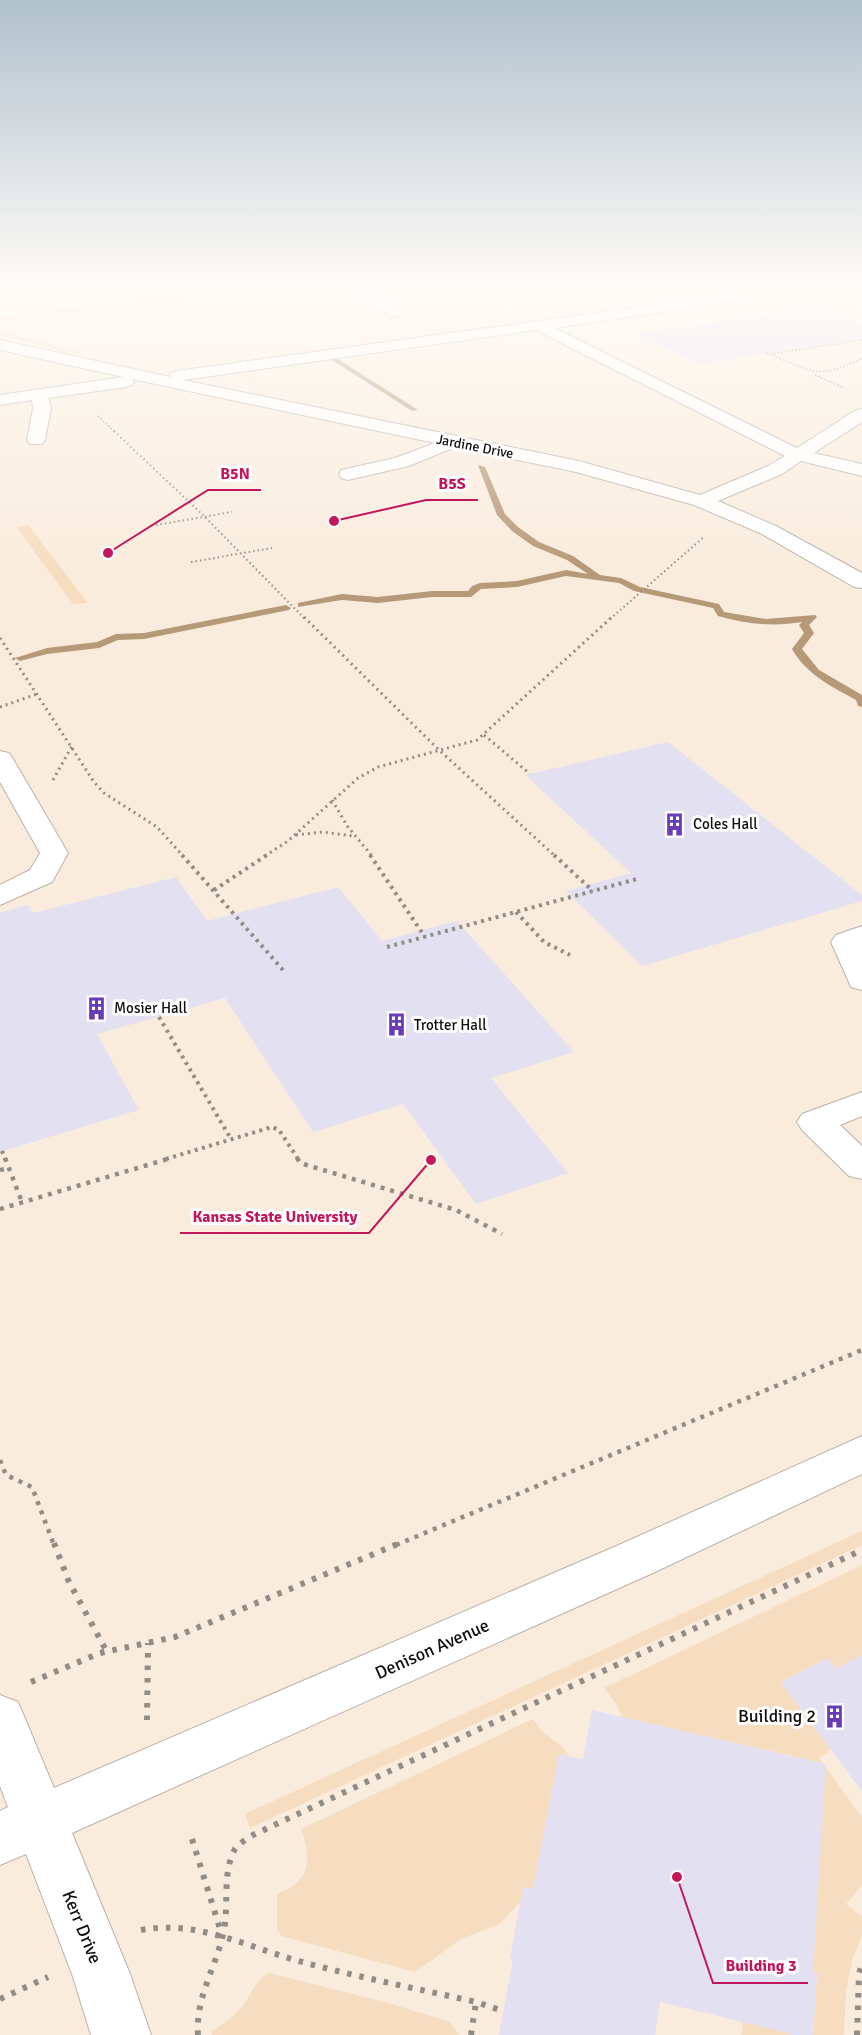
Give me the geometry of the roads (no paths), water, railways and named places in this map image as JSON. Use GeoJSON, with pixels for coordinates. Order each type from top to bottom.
{"type":"FeatureCollection","features":[{"type":"Feature","properties":{"kind":"street"},"geometry":{"type":"LineString","coordinates":[[0,400],[144,380]]}},
{"type":"Feature","properties":{"kind":"street","name":"Jardine Drive"},"geometry":{"type":"LineString","coordinates":[[156,380],[579,466],[701,501],[769,530],[862,582]]}},
{"type":"Feature","properties":{"kind":"street"},"geometry":{"type":"LineString","coordinates":[[647,380],[798,455],[862,470]]}},
{"type":"Feature","properties":{"kind":"street"},"geometry":{"type":"LineString","coordinates":[[36,440],[42,408],[39,394]]}},
{"type":"Feature","properties":{"kind":"street"},"geometry":{"type":"LineString","coordinates":[[701,501],[775,470],[862,414]]}},
{"type":"Feature","properties":{"kind":"street"},"geometry":{"type":"LineString","coordinates":[[348,474],[420,458],[453,441]]}},
{"type":"Feature","properties":{"kind":"street"},"geometry":{"type":"LineString","coordinates":[[0,759],[54,853],[42,876],[0,896]]}},
{"type":"Feature","properties":{"kind":"street"},"geometry":{"type":"LineString","coordinates":[[862,935],[847,942],[862,980]]}},
{"type":"Feature","properties":{"kind":"street"},"geometry":{"type":"LineString","coordinates":[[862,1103],[815,1122],[862,1167]]}},
{"type":"Feature","properties":{"kind":"street","name":"Denison Avenue"},"geometry":{"type":"LineString","coordinates":[[20,1829],[638,1558],[862,1454]]}},
{"type":"Feature","properties":{"kind":"street","name":"Kerr Drive"},"geometry":{"type":"LineString","coordinates":[[10,1703],[20,1829],[101,1974],[121,2035]]}},
{"type":"Feature","properties":{"kind":"waterway"},"geometry":{"type":"LineString","coordinates":[[367,380],[414,410]]}},
{"type":"Feature","properties":{"kind":"waterway"},"geometry":{"type":"LineString","coordinates":[[481,467],[501,515],[515,529],[536,544],[570,558],[596,575]]}},
{"type":"Feature","properties":{"kind":"waterway"},"geometry":{"type":"LineString","coordinates":[[301,605],[342,597],[378,600],[432,594],[471,594],[475,588],[480,586],[517,584],[566,573],[621,581],[637,589],[716,606],[721,614],[744,619],[777,622],[812,617],[804,625],[809,633],[797,649],[816,672],[861,699],[862,704]]}},
{"type":"Feature","properties":{"kind":"waterway"},"geometry":{"type":"LineString","coordinates":[[20,658],[47,651],[99,645],[116,637],[144,636],[286,608]]}},
{"type":"Feature","properties":{"kind":"waterway"},"geometry":{"type":"LineString","coordinates":[[0,663],[4,662]]}},
{"type":"Feature","properties":{"kind":"place","name":"B5S"},"geometry":{"type":"Point","coordinates":[334,521]}},
{"type":"Feature","properties":{"kind":"place","name":"B5N"},"geometry":{"type":"Point","coordinates":[108,553]}},
{"type":"Feature","properties":{"kind":"place","name":"Coles Hall"},"geometry":{"type":"Point","coordinates":[675,824]}},
{"type":"Feature","properties":{"kind":"place","name":"Mosier Hall"},"geometry":{"type":"Point","coordinates":[96,1008]}},
{"type":"Feature","properties":{"kind":"place","name":"Trotter Hall"},"geometry":{"type":"Point","coordinates":[396,1025]}},
{"type":"Feature","properties":{"kind":"place","name":"Kansas State University"},"geometry":{"type":"Point","coordinates":[431,1160]}},
{"type":"Feature","properties":{"kind":"place","name":"Building 2"},"geometry":{"type":"Point","coordinates":[834,1716]}},
{"type":"Feature","properties":{"kind":"place","name":"Building 3"},"geometry":{"type":"Point","coordinates":[677,1877]}}]}
